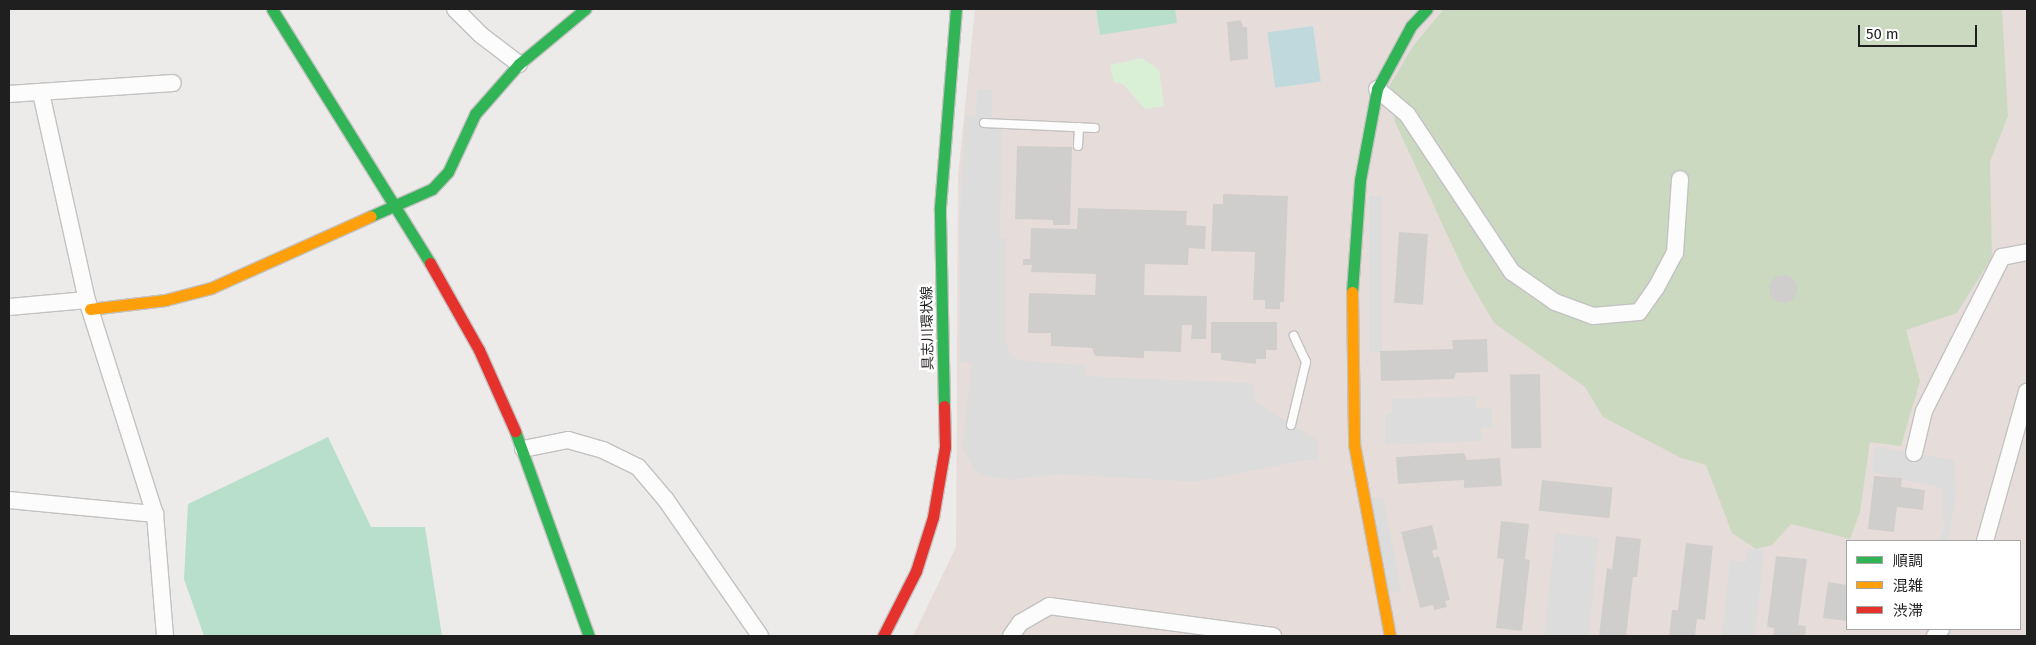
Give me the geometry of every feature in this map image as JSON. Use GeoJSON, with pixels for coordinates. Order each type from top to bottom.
{"type":"FeatureCollection","features":[{"type":"Feature","properties":{"kind":"street"},"geometry":{"type":"LineString","coordinates":[[272,9],[397,206],[479,350],[523,449],[589,636]]}},
{"type":"Feature","properties":{"kind":"street"},"geometry":{"type":"LineString","coordinates":[[455,9],[481,35],[519,64]]}},
{"type":"Feature","properties":{"kind":"street"},"geometry":{"type":"LineString","coordinates":[[9,307],[89,305],[165,300],[210,288],[432,189],[448,172],[475,114],[519,64],[585,9]]}},
{"type":"Feature","properties":{"kind":"street","name":"具志川環状線"},"geometry":{"type":"LineString","coordinates":[[883,636],[916,571],[933,517],[945,447],[940,207],[956,9]]}},
{"type":"Feature","properties":{"kind":"street"},"geometry":{"type":"LineString","coordinates":[[1390,636],[1354,444],[1350,328],[1360,180],[1377,89],[1411,26],[1427,9]]}},
{"type":"Feature","properties":{"kind":"street"},"geometry":{"type":"LineString","coordinates":[[9,94],[173,82]]}},
{"type":"Feature","properties":{"kind":"street"},"geometry":{"type":"LineString","coordinates":[[1377,89],[1406,114],[1512,272],[1555,302],[1593,316],[1638,312],[1656,288],[1675,254],[1680,179]]}},
{"type":"Feature","properties":{"kind":"street"},"geometry":{"type":"LineString","coordinates":[[41,93],[89,305],[155,514],[165,636]]}},
{"type":"Feature","properties":{"kind":"street"},"geometry":{"type":"LineString","coordinates":[[1914,453],[1924,411],[2002,257],[2027,252]]}},
{"type":"Feature","properties":{"kind":"street"},"geometry":{"type":"LineString","coordinates":[[1985,540],[2027,392]]}},
{"type":"Feature","properties":{"kind":"street"},"geometry":{"type":"LineString","coordinates":[[523,449],[568,440],[603,450],[638,467],[666,500],[760,636]]}},
{"type":"Feature","properties":{"kind":"street"},"geometry":{"type":"LineString","coordinates":[[9,500],[155,514]]}},
{"type":"Feature","properties":{"kind":"street"},"geometry":{"type":"LineString","coordinates":[[1011,636],[1020,623],[1048,606],[1273,636]]}},
{"type":"Feature","properties":{"kind":"lane"},"geometry":{"type":"LineString","coordinates":[[984,123],[1095,128]]}},
{"type":"Feature","properties":{"kind":"lane"},"geometry":{"type":"LineString","coordinates":[[1078,146],[1079,127]]}},
{"type":"Feature","properties":{"kind":"lane"},"geometry":{"type":"LineString","coordinates":[[1291,425],[1306,362],[1294,336]]}},
{"type":"Feature","properties":{"kind":"shaded area"},"geometry":{"type":"Polygon","coordinates":[[[975,9],[2027,9],[2027,636],[913,636],[956,547],[958,175],[975,9]]]}},
{"type":"Feature","properties":{"kind":"shaded area"},"geometry":{"type":"Polygon","coordinates":[[[977,89],[992,89],[992,117],[1002,119],[1000,238],[1006,239],[1005,340],[1011,355],[1018,360],[1085,365],[1085,376],[1252,383],[1256,402],[1317,440],[1317,462],[1306,460],[1196,482],[1057,474],[1010,480],[984,476],[974,470],[962,448],[972,363],[960,362],[960,213],[965,116],[976,115],[977,89]]]}},
{"type":"Feature","properties":{"kind":"shaded area"},"geometry":{"type":"Polygon","coordinates":[[[1369,196],[1382,196],[1382,352],[1369,352],[1369,196]]]}},
{"type":"Feature","properties":{"kind":"shaded area"},"geometry":{"type":"Polygon","coordinates":[[[1476,396],[1476,409],[1492,408],[1492,427],[1481,428],[1482,441],[1385,445],[1385,415],[1392,412],[1392,399],[1476,396]]]}},
{"type":"Feature","properties":{"kind":"shaded area"},"geometry":{"type":"Polygon","coordinates":[[[1875,447],[1955,460],[1956,497],[1948,540],[1940,540],[1944,531],[1942,488],[1872,472],[1875,447]]]}},
{"type":"Feature","properties":{"kind":"shaded area"},"geometry":{"type":"Polygon","coordinates":[[[1383,497],[1401,591],[1389,594],[1370,499],[1383,497]]]}},
{"type":"Feature","properties":{"kind":"shaded area"},"geometry":{"type":"Polygon","coordinates":[[[1555,533],[1599,538],[1588,636],[1544,636],[1555,533]]]}},
{"type":"Feature","properties":{"kind":"shaded area"},"geometry":{"type":"Polygon","coordinates":[[[1747,548],[1764,550],[1755,636],[1722,636],[1730,560],[1746,562],[1747,548]]]}},
{"type":"Feature","properties":{"kind":"green space"},"geometry":{"type":"Polygon","coordinates":[[[1096,9],[1175,9],[1177,23],[1100,35],[1096,9]]]}},
{"type":"Feature","properties":{"kind":"green space"},"geometry":{"type":"Polygon","coordinates":[[[1444,9],[2002,10],[2008,116],[1990,162],[1992,257],[1957,313],[1906,330],[1920,381],[1901,446],[1870,442],[1860,512],[1850,539],[1791,524],[1772,545],[1756,549],[1732,533],[1706,465],[1681,458],[1603,417],[1585,387],[1494,323],[1465,273],[1395,122],[1390,85],[1413,46],[1444,9]]]}},
{"type":"Feature","properties":{"kind":"green space"},"geometry":{"type":"Polygon","coordinates":[[[1142,58],[1159,70],[1164,106],[1145,109],[1123,84],[1114,82],[1110,65],[1142,58]]]}},
{"type":"Feature","properties":{"kind":"green space"},"geometry":{"type":"Polygon","coordinates":[[[328,437],[371,527],[425,527],[442,636],[204,636],[184,579],[188,504],[328,437]]]}},
{"type":"Feature","properties":{"kind":"water"},"geometry":{"type":"Polygon","coordinates":[[[1313,26],[1321,81],[1275,88],[1267,32],[1313,26]]]}},
{"type":"Feature","properties":{"kind":"building"},"geometry":{"type":"Polygon","coordinates":[[[1241,20],[1243,27],[1247,27],[1248,59],[1230,61],[1227,22],[1241,20]]]}},
{"type":"Feature","properties":{"kind":"building"},"geometry":{"type":"Polygon","coordinates":[[[1017,146],[1072,147],[1070,225],[1053,225],[1053,220],[1015,219],[1017,146]]]}},
{"type":"Feature","properties":{"kind":"building"},"geometry":{"type":"Polygon","coordinates":[[[1223,194],[1288,196],[1284,302],[1280,302],[1280,309],[1265,309],[1265,300],[1253,300],[1255,252],[1211,251],[1213,204],[1223,204],[1223,194]]]}},
{"type":"Feature","properties":{"kind":"building"},"geometry":{"type":"Polygon","coordinates":[[[1078,208],[1187,211],[1186,225],[1206,226],[1205,249],[1189,248],[1188,265],[1145,264],[1144,295],[1207,296],[1206,339],[1191,339],[1192,325],[1182,325],[1181,352],[1144,351],[1144,358],[1095,356],[1092,348],[1051,346],[1051,333],[1028,333],[1029,293],[1095,295],[1096,274],[1031,272],[1032,265],[1023,265],[1023,259],[1030,259],[1031,228],[1077,229],[1078,208]]]}},
{"type":"Feature","properties":{"kind":"building"},"geometry":{"type":"Polygon","coordinates":[[[1399,232],[1428,234],[1423,305],[1394,303],[1399,232]]]}},
{"type":"Feature","properties":{"kind":"building"},"geometry":{"type":"Polygon","coordinates":[[[1783,275],[1793,279],[1797,289],[1793,299],[1783,303],[1773,299],[1769,289],[1773,279],[1783,275]]]}},
{"type":"Feature","properties":{"kind":"building"},"geometry":{"type":"Polygon","coordinates":[[[1211,322],[1277,322],[1277,350],[1266,350],[1266,359],[1256,359],[1256,364],[1221,360],[1221,353],[1211,353],[1211,322]]]}},
{"type":"Feature","properties":{"kind":"building"},"geometry":{"type":"Polygon","coordinates":[[[1487,339],[1488,372],[1456,373],[1454,379],[1381,381],[1380,351],[1453,349],[1452,340],[1487,339]]]}},
{"type":"Feature","properties":{"kind":"building"},"geometry":{"type":"Polygon","coordinates":[[[1540,374],[1541,448],[1511,449],[1510,375],[1540,374]]]}},
{"type":"Feature","properties":{"kind":"building"},"geometry":{"type":"Polygon","coordinates":[[[1464,453],[1467,460],[1500,458],[1502,486],[1464,488],[1464,480],[1398,484],[1396,457],[1464,453]]]}},
{"type":"Feature","properties":{"kind":"building"},"geometry":{"type":"Polygon","coordinates":[[[1874,476],[1902,478],[1901,487],[1925,490],[1923,510],[1897,507],[1894,532],[1868,529],[1874,476]]]}},
{"type":"Feature","properties":{"kind":"building"},"geometry":{"type":"Polygon","coordinates":[[[1542,480],[1613,487],[1609,518],[1539,511],[1542,480]]]}},
{"type":"Feature","properties":{"kind":"building"},"geometry":{"type":"Polygon","coordinates":[[[1501,521],[1529,524],[1525,559],[1530,560],[1522,631],[1496,628],[1504,559],[1497,558],[1501,521]]]}},
{"type":"Feature","properties":{"kind":"building"},"geometry":{"type":"Polygon","coordinates":[[[1432,525],[1438,549],[1432,551],[1434,558],[1439,556],[1450,600],[1445,601],[1447,607],[1434,610],[1433,605],[1420,608],[1401,532],[1432,525]]]}},
{"type":"Feature","properties":{"kind":"building"},"geometry":{"type":"Polygon","coordinates":[[[1616,536],[1641,539],[1637,577],[1633,577],[1626,636],[1599,636],[1607,568],[1612,569],[1616,536]]]}},
{"type":"Feature","properties":{"kind":"building"},"geometry":{"type":"Polygon","coordinates":[[[1686,543],[1713,546],[1705,620],[1697,619],[1695,636],[1669,636],[1672,610],[1678,610],[1686,543]]]}},
{"type":"Feature","properties":{"kind":"building"},"geometry":{"type":"Polygon","coordinates":[[[1776,556],[1807,559],[1798,625],[1806,626],[1805,636],[1773,636],[1774,628],[1767,627],[1776,556]]]}},
{"type":"Feature","properties":{"kind":"building"},"geometry":{"type":"Polygon","coordinates":[[[1828,582],[1846,585],[1846,621],[1823,618],[1828,582]]]}},
{"type":"Feature","properties":{"kind":"traffic: fast"},"geometry":{"type":"LineString","coordinates":[[272,9],[430,263]]}},
{"type":"Feature","properties":{"kind":"traffic: fast"},"geometry":{"type":"LineString","coordinates":[[371,216],[432,189],[448,172],[475,114],[519,64],[585,9]]}},
{"type":"Feature","properties":{"kind":"traffic: fast"},"geometry":{"type":"LineString","coordinates":[[944,406],[940,207],[956,9]]}},
{"type":"Feature","properties":{"kind":"traffic: fast"},"geometry":{"type":"LineString","coordinates":[[1352,292],[1360,180],[1377,89],[1411,26],[1427,9]]}},
{"type":"Feature","properties":{"kind":"traffic: fast"},"geometry":{"type":"LineString","coordinates":[[515,431],[589,636]]}},
{"type":"Feature","properties":{"kind":"traffic: slow"},"geometry":{"type":"LineString","coordinates":[[90,309],[165,300],[211,288],[371,216]]}},
{"type":"Feature","properties":{"kind":"traffic: slow"},"geometry":{"type":"LineString","coordinates":[[1352,292],[1354,444],[1390,636]]}},
{"type":"Feature","properties":{"kind":"traffic: jam"},"geometry":{"type":"LineString","coordinates":[[430,263],[479,350],[515,431]]}},
{"type":"Feature","properties":{"kind":"traffic: jam"},"geometry":{"type":"LineString","coordinates":[[883,636],[916,571],[933,517],[945,447],[944,406]]}}]}
